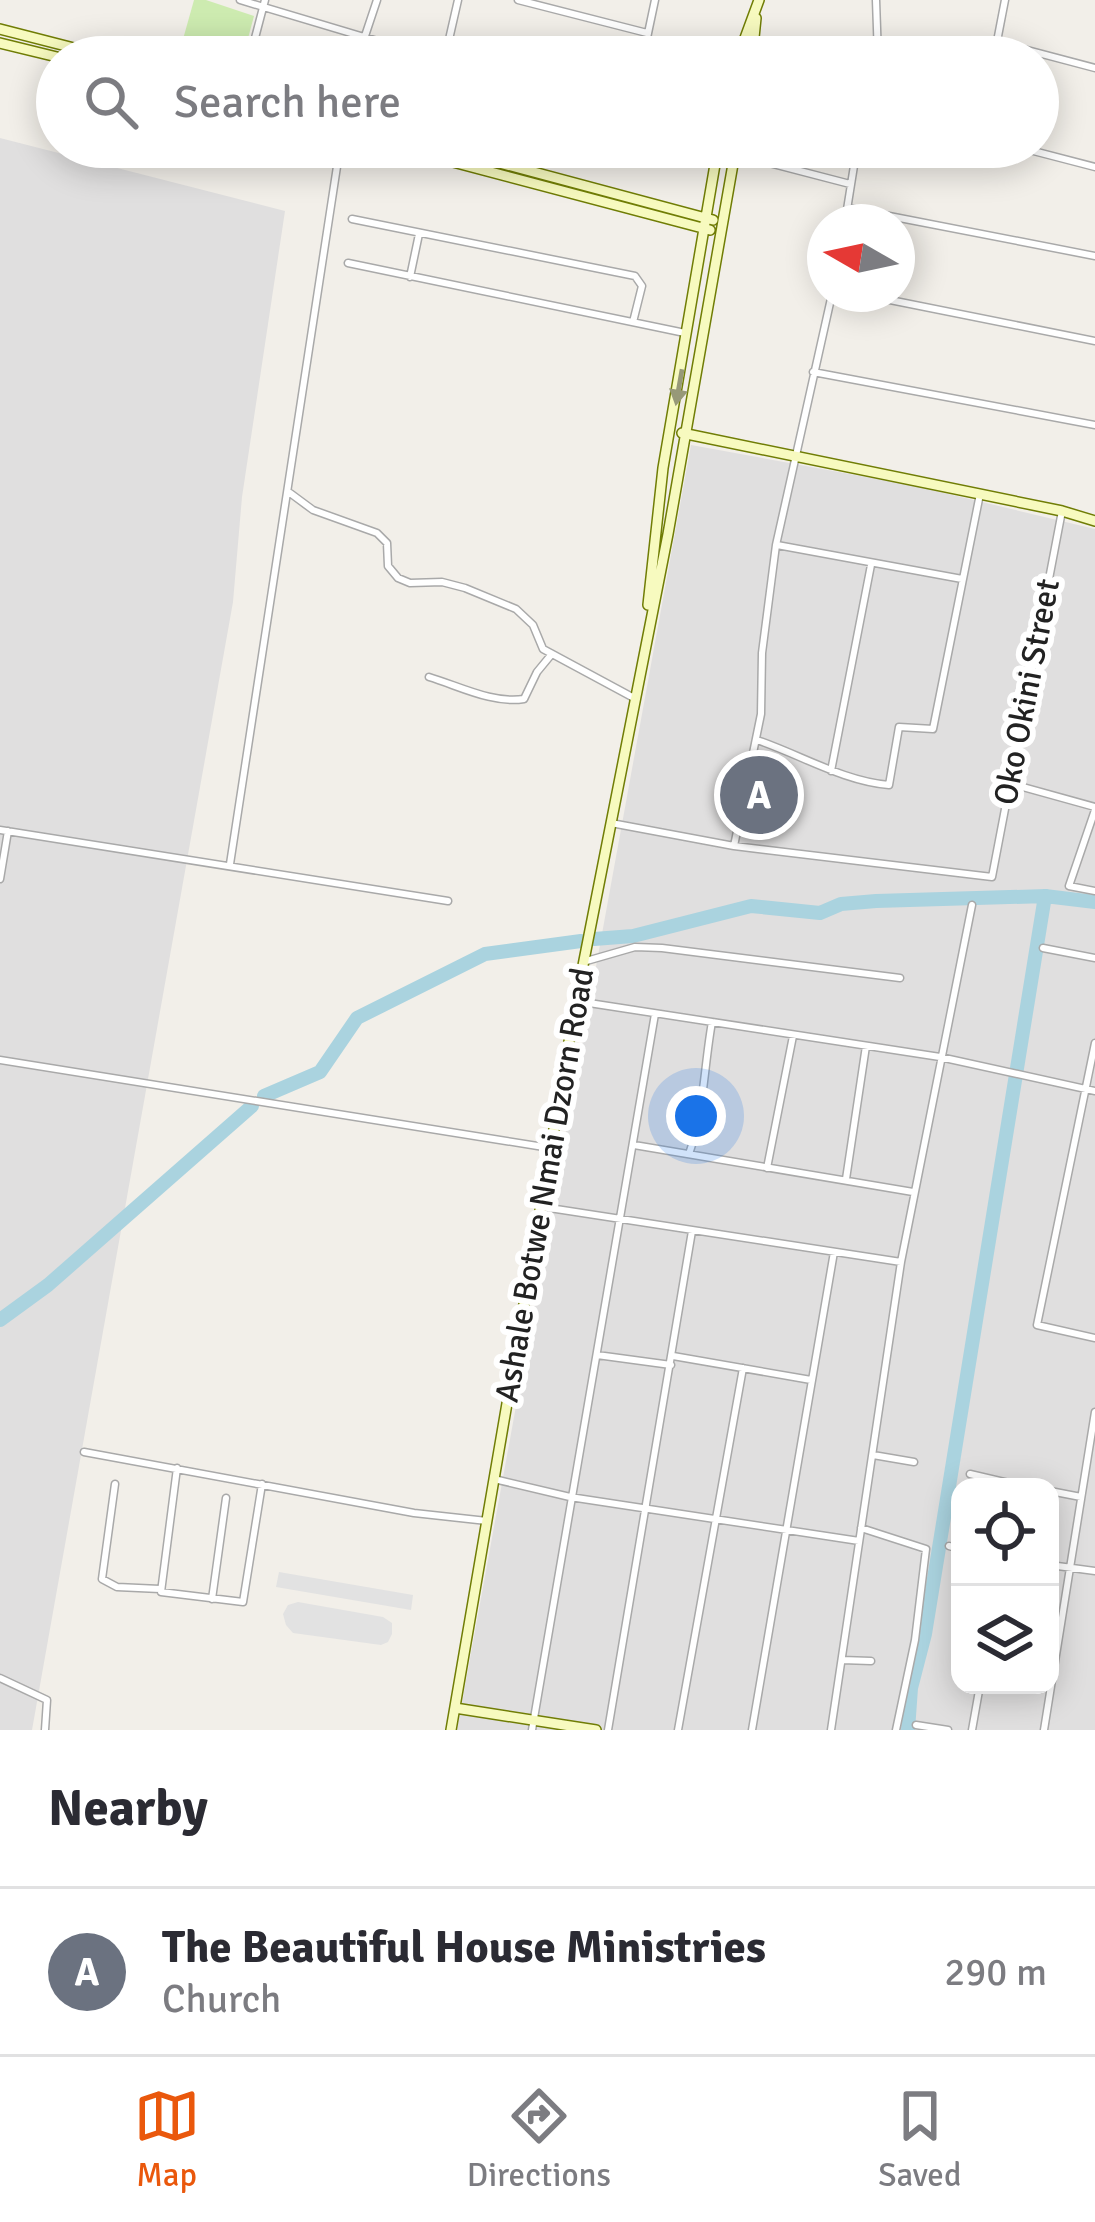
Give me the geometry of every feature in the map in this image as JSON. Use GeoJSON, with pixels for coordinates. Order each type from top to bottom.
{"type":"FeatureCollection","features":[{"type":"Feature","properties":{"kind":"main road"},"geometry":{"type":"LineString","coordinates":[[746,36],[758,3]]}},
{"type":"Feature","properties":{"kind":"main road"},"geometry":{"type":"LineString","coordinates":[[754,36],[758,3]]}},
{"type":"Feature","properties":{"kind":"main road"},"geometry":{"type":"LineString","coordinates":[[0,29],[36,38]]}},
{"type":"Feature","properties":{"kind":"main road"},"geometry":{"type":"LineString","coordinates":[[0,43],[36,52]]}},
{"type":"Feature","properties":{"kind":"main road"},"geometry":{"type":"LineString","coordinates":[[480,168],[722,227]]}},
{"type":"Feature","properties":{"kind":"main road"},"geometry":{"type":"LineString","coordinates":[[511,168],[681,218],[698,236],[700,252]]}},
{"type":"Feature","properties":{"kind":"main road","name":"Ashale Botwe Nmai Dzorn Road"},"geometry":{"type":"LineString","coordinates":[[646,640],[654,537],[715,168]]}},
{"type":"Feature","properties":{"kind":"main road","name":"Ashale Botwe Nmai Dzorn Road"},"geometry":{"type":"LineString","coordinates":[[451,1730],[576,1001],[733,168]]}},
{"type":"Feature","properties":{"kind":"main road"},"geometry":{"type":"LineString","coordinates":[[681,218],[699,210],[710,198]]}},
{"type":"Feature","properties":{"kind":"main road"},"geometry":{"type":"LineString","coordinates":[[671,430],[1095,521]]}},
{"type":"Feature","properties":{"kind":"main road"},"geometry":{"type":"LineString","coordinates":[[455,1708],[532,1725],[596,1730]]}},
{"type":"Feature","properties":{"kind":"street"},"geometry":{"type":"LineString","coordinates":[[240,0],[355,36]]}},
{"type":"Feature","properties":{"kind":"street"},"geometry":{"type":"LineString","coordinates":[[365,36],[377,0]]}},
{"type":"Feature","properties":{"kind":"street"},"geometry":{"type":"LineString","coordinates":[[450,36],[458,0]]}},
{"type":"Feature","properties":{"kind":"street"},"geometry":{"type":"LineString","coordinates":[[518,0],[647,33]]}},
{"type":"Feature","properties":{"kind":"street"},"geometry":{"type":"LineString","coordinates":[[646,36],[655,0]]}},
{"type":"Feature","properties":{"kind":"street"},"geometry":{"type":"LineString","coordinates":[[876,0],[877,36]]}},
{"type":"Feature","properties":{"kind":"street"},"geometry":{"type":"LineString","coordinates":[[998,36],[1005,0]]}},
{"type":"Feature","properties":{"kind":"street"},"geometry":{"type":"LineString","coordinates":[[256,36],[264,4]]}},
{"type":"Feature","properties":{"kind":"street"},"geometry":{"type":"LineString","coordinates":[[1059,58],[1095,68]]}},
{"type":"Feature","properties":{"kind":"street"},"geometry":{"type":"LineString","coordinates":[[1059,158],[1095,167]]}},
{"type":"Feature","properties":{"kind":"street"},"geometry":{"type":"LineString","coordinates":[[230,864],[337,168]]}},
{"type":"Feature","properties":{"kind":"street"},"geometry":{"type":"LineString","coordinates":[[796,168],[850,184]]}},
{"type":"Feature","properties":{"kind":"street"},"geometry":{"type":"LineString","coordinates":[[848,204],[853,168]]}},
{"type":"Feature","properties":{"kind":"street"},"geometry":{"type":"LineString","coordinates":[[352,219],[634,276],[642,286],[633,322]]}},
{"type":"Feature","properties":{"kind":"street"},"geometry":{"type":"LineString","coordinates":[[915,221],[1095,256]]}},
{"type":"Feature","properties":{"kind":"street"},"geometry":{"type":"LineString","coordinates":[[410,277],[420,232]]}},
{"type":"Feature","properties":{"kind":"street"},"geometry":{"type":"LineString","coordinates":[[348,263],[688,334]]}},
{"type":"Feature","properties":{"kind":"street"},"geometry":{"type":"LineString","coordinates":[[915,305],[1095,341]]}},
{"type":"Feature","properties":{"kind":"street"},"geometry":{"type":"LineString","coordinates":[[610,822],[734,846],[756,740],[776,545],[828,312]]}},
{"type":"Feature","properties":{"kind":"street"},"geometry":{"type":"LineString","coordinates":[[813,372],[1095,425]]}},
{"type":"Feature","properties":{"kind":"street"},"geometry":{"type":"LineString","coordinates":[[290,493],[313,510],[377,533],[387,543],[388,566],[405,582],[454,585],[516,609],[533,625],[538,642],[551,655],[588,670],[635,699]]}},
{"type":"Feature","properties":{"kind":"street"},"geometry":{"type":"LineString","coordinates":[[756,740],[805,756],[831,771],[888,786],[899,727],[933,730],[980,494]]}},
{"type":"Feature","properties":{"kind":"street","name":"Oko Okini Street"},"geometry":{"type":"LineString","coordinates":[[734,846],[986,878],[994,874],[1062,511]]}},
{"type":"Feature","properties":{"kind":"street"},"geometry":{"type":"LineString","coordinates":[[776,545],[962,580]]}},
{"type":"Feature","properties":{"kind":"street"},"geometry":{"type":"LineString","coordinates":[[831,771],[871,565]]}},
{"type":"Feature","properties":{"kind":"street"},"geometry":{"type":"LineString","coordinates":[[430,677],[516,701],[524,699],[551,655]]}},
{"type":"Feature","properties":{"kind":"street"},"geometry":{"type":"LineString","coordinates":[[1008,783],[1095,808],[1069,885],[1095,891]]}},
{"type":"Feature","properties":{"kind":"street"},"geometry":{"type":"LineString","coordinates":[[0,879],[4,831],[448,901]]}},
{"type":"Feature","properties":{"kind":"street"},"geometry":{"type":"LineString","coordinates":[[831,1730],[901,1262],[972,905]]}},
{"type":"Feature","properties":{"kind":"street"},"geometry":{"type":"LineString","coordinates":[[584,962],[635,947],[662,948],[900,978]]}},
{"type":"Feature","properties":{"kind":"street"},"geometry":{"type":"LineString","coordinates":[[1043,948],[1095,958]]}},
{"type":"Feature","properties":{"kind":"street"},"geometry":{"type":"LineString","coordinates":[[576,1001],[940,1057],[1095,1091]]}},
{"type":"Feature","properties":{"kind":"street"},"geometry":{"type":"LineString","coordinates":[[532,1725],[655,1014]]}},
{"type":"Feature","properties":{"kind":"street"},"geometry":{"type":"LineString","coordinates":[[689,1154],[701,1116],[700,1093],[712,1022]]}},
{"type":"Feature","properties":{"kind":"street"},"geometry":{"type":"LineString","coordinates":[[767,1168],[794,1034]]}},
{"type":"Feature","properties":{"kind":"street"},"geometry":{"type":"LineString","coordinates":[[1095,1043],[1037,1325],[1095,1338]]}},
{"type":"Feature","properties":{"kind":"street"},"geometry":{"type":"LineString","coordinates":[[846,1180],[866,1046]]}},
{"type":"Feature","properties":{"kind":"street"},"geometry":{"type":"LineString","coordinates":[[0,1060],[550,1148]]}},
{"type":"Feature","properties":{"kind":"street"},"geometry":{"type":"LineString","coordinates":[[634,1145],[913,1192]]}},
{"type":"Feature","properties":{"kind":"street"},"geometry":{"type":"LineString","coordinates":[[540,1207],[901,1262]]}},
{"type":"Feature","properties":{"kind":"street"},"geometry":{"type":"LineString","coordinates":[[608,1730],[692,1231]]}},
{"type":"Feature","properties":{"kind":"street"},"geometry":{"type":"LineString","coordinates":[[752,1730],[834,1252]]}},
{"type":"Feature","properties":{"kind":"street"},"geometry":{"type":"LineString","coordinates":[[597,1355],[743,1368],[812,1380]]}},
{"type":"Feature","properties":{"kind":"street"},"geometry":{"type":"LineString","coordinates":[[678,1730],[743,1368]]}},
{"type":"Feature","properties":{"kind":"street"},"geometry":{"type":"LineString","coordinates":[[1044,1730],[1095,1412]]}},
{"type":"Feature","properties":{"kind":"street"},"geometry":{"type":"LineString","coordinates":[[84,1452],[414,1513],[487,1521]]}},
{"type":"Feature","properties":{"kind":"street"},"geometry":{"type":"LineString","coordinates":[[873,1455],[914,1462]]}},
{"type":"Feature","properties":{"kind":"street"},"geometry":{"type":"LineString","coordinates":[[160,1589],[177,1468]]}},
{"type":"Feature","properties":{"kind":"street"},"geometry":{"type":"LineString","coordinates":[[970,1474],[987,1478]]}},
{"type":"Feature","properties":{"kind":"street"},"geometry":{"type":"LineString","coordinates":[[494,1479],[570,1497],[859,1541]]}},
{"type":"Feature","properties":{"kind":"street"},"geometry":{"type":"LineString","coordinates":[[115,1484],[102,1579],[117,1587],[243,1602],[262,1484]]}},
{"type":"Feature","properties":{"kind":"street"},"geometry":{"type":"LineString","coordinates":[[1059,1493],[1081,1497]]}},
{"type":"Feature","properties":{"kind":"street"},"geometry":{"type":"LineString","coordinates":[[212,1599],[226,1498]]}},
{"type":"Feature","properties":{"kind":"street"},"geometry":{"type":"LineString","coordinates":[[861,1528],[926,1549],[915,1640],[896,1730]]}},
{"type":"Feature","properties":{"kind":"street"},"geometry":{"type":"LineString","coordinates":[[1059,1566],[1095,1571]]}},
{"type":"Feature","properties":{"kind":"street"},"geometry":{"type":"LineString","coordinates":[[842,1660],[871,1661]]}},
{"type":"Feature","properties":{"kind":"street"},"geometry":{"type":"LineString","coordinates":[[0,1678],[47,1700],[45,1730]]}},
{"type":"Feature","properties":{"kind":"street"},"geometry":{"type":"LineString","coordinates":[[972,1730],[978,1694]]}},
{"type":"Feature","properties":{"kind":"street"},"geometry":{"type":"LineString","coordinates":[[916,1725],[948,1730]]}},
{"type":"Feature","properties":{"kind":"shaded area"},"geometry":{"type":"Polygon","coordinates":[[[0,138],[36,147],[36,168],[117,168],[285,211],[242,497],[233,602],[32,1730],[0,1730],[0,138]]]}},
{"type":"Feature","properties":{"kind":"shaded area"},"geometry":{"type":"Polygon","coordinates":[[[691,445],[915,486],[1095,529],[1095,1730],[457,1730],[691,445]]]}},
{"type":"Feature","properties":{"kind":"shaded area"},"geometry":{"type":"Polygon","coordinates":[[[279,1572],[413,1595],[411,1610],[276,1587],[279,1572]]]}},
{"type":"Feature","properties":{"kind":"shaded area"},"geometry":{"type":"Polygon","coordinates":[[[298,1602],[383,1617],[392,1623],[392,1634],[381,1645],[293,1633],[283,1614],[288,1605],[298,1602]]]}},
{"type":"Feature","properties":{"kind":"green space"},"geometry":{"type":"Polygon","coordinates":[[[194,0],[254,16],[249,36],[184,36],[194,0]]]}},
{"type":"Feature","properties":{"kind":"waterway"},"geometry":{"type":"LineString","coordinates":[[908,1730],[911,1688],[925,1634],[1045,896],[1095,902]]}},
{"type":"Feature","properties":{"kind":"waterway"},"geometry":{"type":"LineString","coordinates":[[594,939],[633,936],[751,906],[820,913],[841,904],[876,901],[1047,896]]}},
{"type":"Feature","properties":{"kind":"waterway"},"geometry":{"type":"LineString","coordinates":[[264,1096],[320,1072],[357,1018],[485,954],[581,941]]}},
{"type":"Feature","properties":{"kind":"waterway"},"geometry":{"type":"LineString","coordinates":[[0,1320],[48,1285],[252,1106]]}},
{"type":"Feature","properties":{"kind":"place","name":"The Beautiful House Ministries"},"geometry":{"type":"Point","coordinates":[759,795]}}]}
